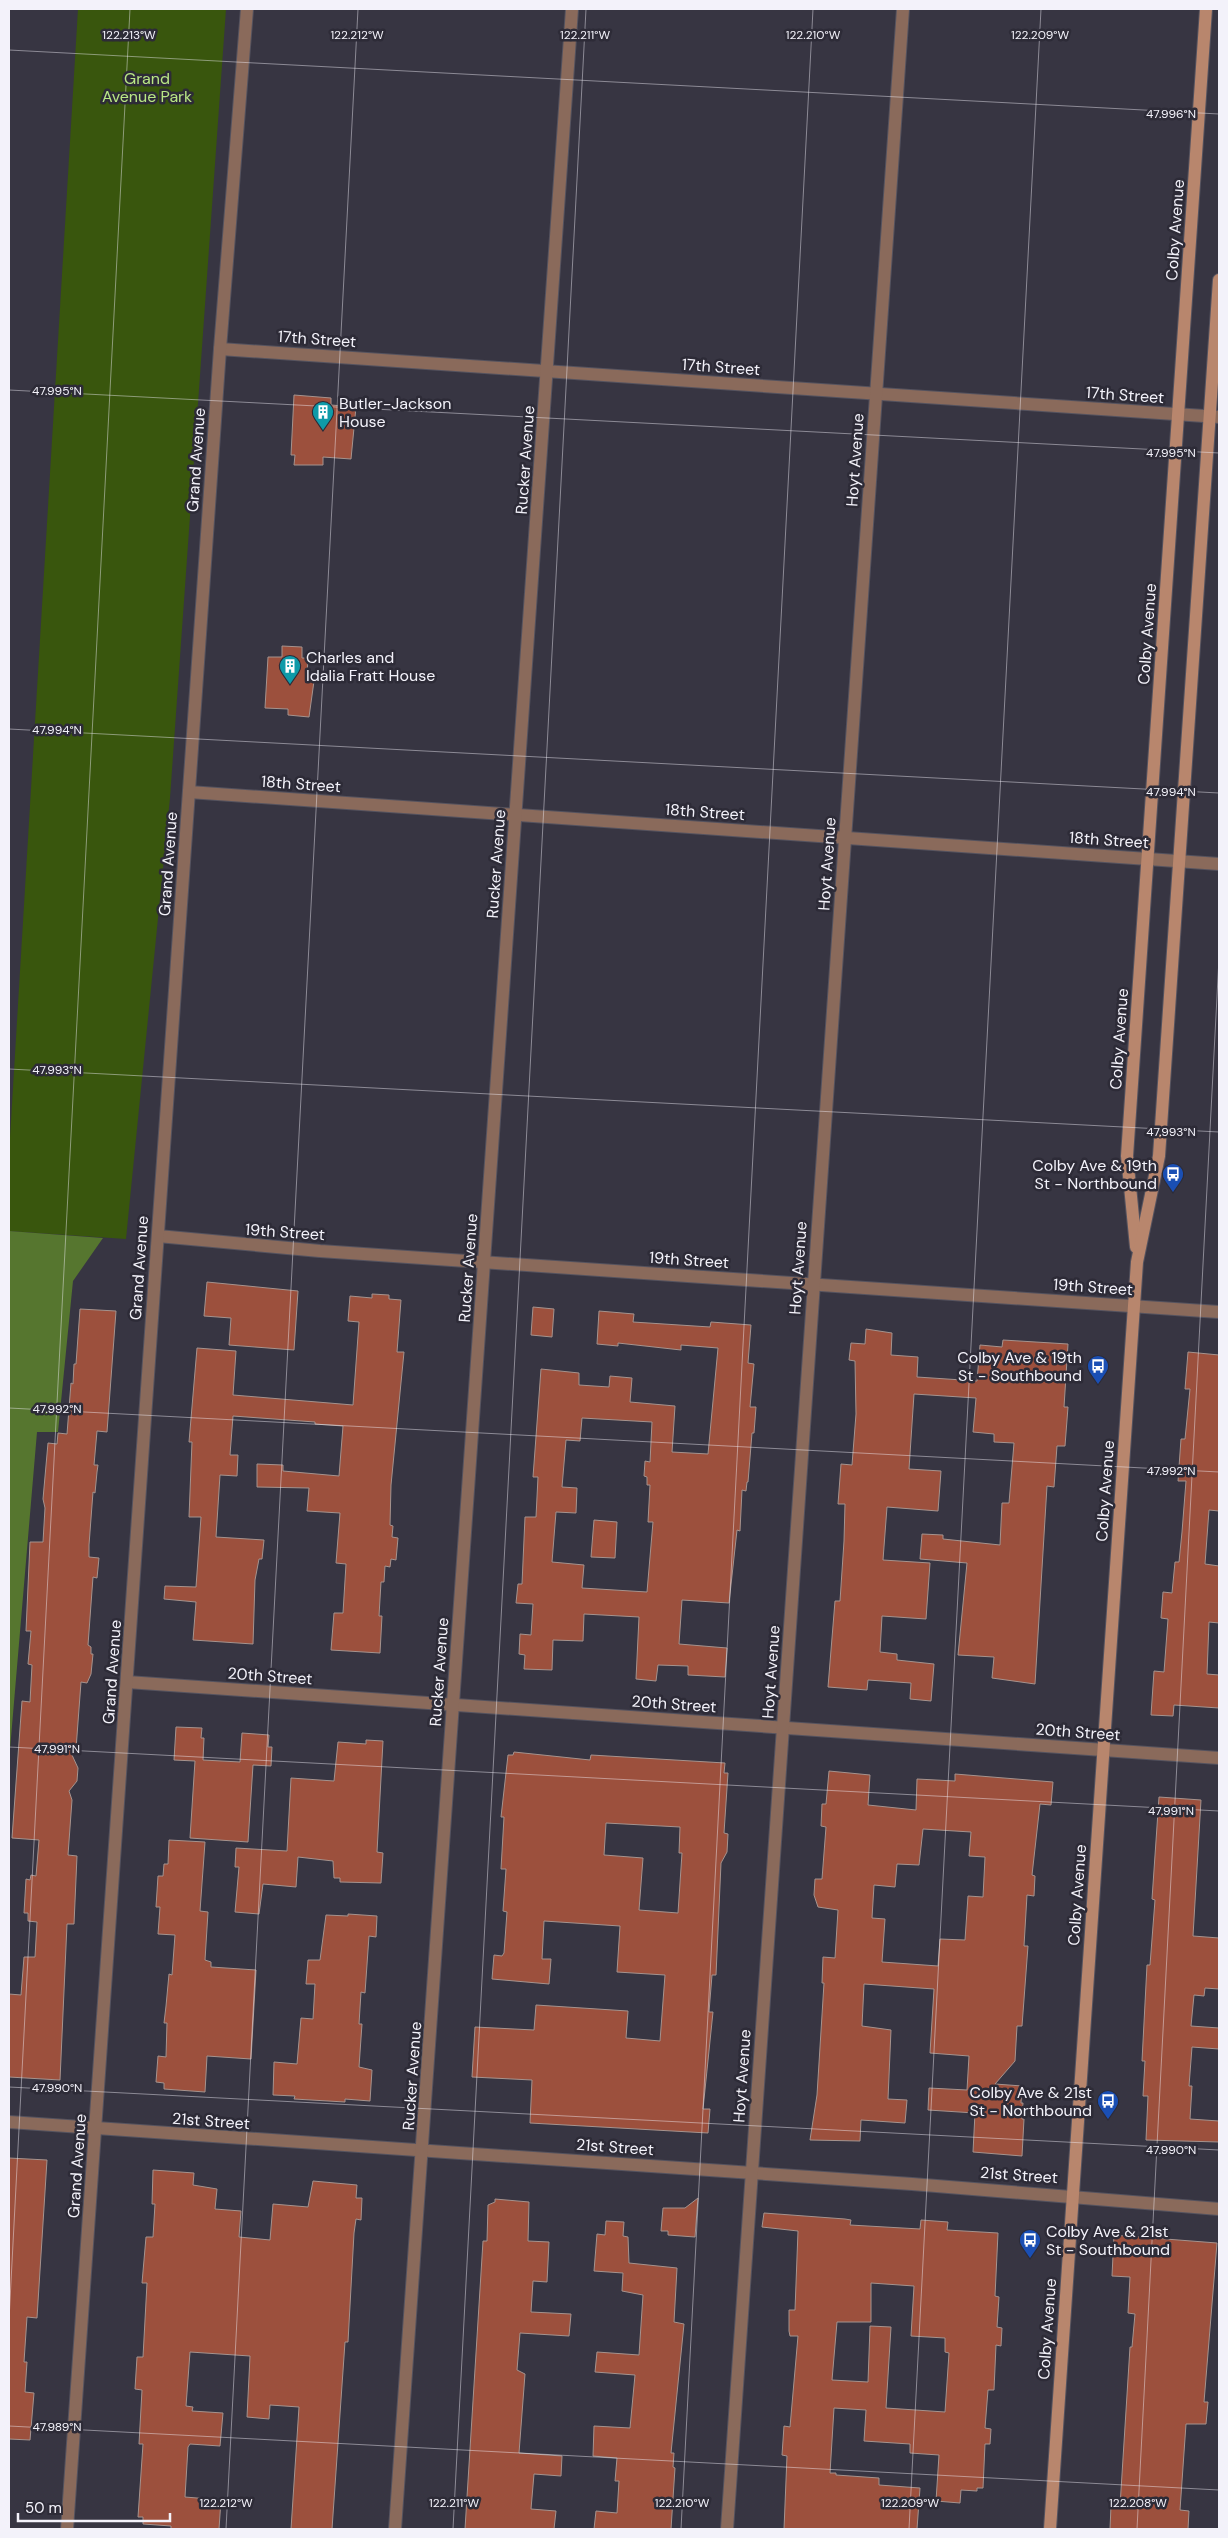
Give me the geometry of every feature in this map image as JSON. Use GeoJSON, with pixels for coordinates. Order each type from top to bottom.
{"type":"FeatureCollection","features":[{"type":"Feature","properties":{"kind":"main road","name":"Colby Avenue"},"geometry":{"type":"LineString","coordinates":[[1137,1262],[1127,1156],[1206,9]]}},
{"type":"Feature","properties":{"kind":"main road","name":"Colby Avenue"},"geometry":{"type":"LineString","coordinates":[[1050,2529],[1137,1262],[1159,1156],[1179,861],[1214,417],[1219,280]]}},
{"type":"Feature","properties":{"kind":"street","name":"Grand Avenue"},"geometry":{"type":"LineString","coordinates":[[67,2529],[220,349],[246,9]]}},
{"type":"Feature","properties":{"kind":"street","name":"Rucker Avenue"},"geometry":{"type":"LineString","coordinates":[[395,2529],[572,9]]}},
{"type":"Feature","properties":{"kind":"street","name":"Hoyt Avenue"},"geometry":{"type":"LineString","coordinates":[[727,2529],[903,9]]}},
{"type":"Feature","properties":{"kind":"street","name":"17th Street"},"geometry":{"type":"LineString","coordinates":[[220,349],[1214,417]]}},
{"type":"Feature","properties":{"kind":"street","name":"18th Street"},"geometry":{"type":"LineString","coordinates":[[189,792],[1219,864]]}},
{"type":"Feature","properties":{"kind":"street","name":"19th Street"},"geometry":{"type":"LineString","coordinates":[[158,1236],[184,1240],[485,1262],[1219,1312]]}},
{"type":"Feature","properties":{"kind":"street","name":"20th Street"},"geometry":{"type":"LineString","coordinates":[[127,1682],[1219,1758]]}},
{"type":"Feature","properties":{"kind":"street","name":"21st Street"},"geometry":{"type":"LineString","coordinates":[[9,2122],[1073,2196],[1219,2209]]}},
{"type":"Feature","properties":{"kind":"green space","name":"Grand Avenue Park"},"geometry":{"type":"Polygon","coordinates":[[[78,9],[226,9],[170,798],[126,1239],[9,1231],[9,1154],[78,9]]]}},
{"type":"Feature","properties":{"kind":"green space"},"geometry":{"type":"Polygon","coordinates":[[[9,1231],[103,1238],[73,1281],[58,1432],[37,1432],[9,1761],[9,1231]]]}},
{"type":"Feature","properties":{"kind":"building","name":"Butler-Jackson House"},"geometry":{"type":"Polygon","coordinates":[[[294,395],[331,398],[331,405],[356,407],[351,459],[323,457],[323,465],[294,465],[295,455],[291,455],[294,395]]]}},
{"type":"Feature","properties":{"kind":"building","name":"Charles and Idalia Fratt House"},"geometry":{"type":"Polygon","coordinates":[[[282,646],[302,647],[302,658],[308,658],[307,674],[315,674],[309,717],[288,715],[288,709],[265,708],[268,657],[282,657],[282,646]]]}},
{"type":"Feature","properties":{"kind":"building"},"geometry":{"type":"Polygon","coordinates":[[[207,1282],[298,1291],[294,1350],[229,1345],[231,1318],[204,1316],[207,1282]]]}},
{"type":"Feature","properties":{"kind":"building"},"geometry":{"type":"Polygon","coordinates":[[[372,1294],[389,1295],[389,1299],[401,1300],[397,1352],[404,1352],[391,1485],[390,1525],[393,1526],[392,1537],[398,1538],[396,1560],[391,1559],[390,1567],[385,1566],[384,1582],[381,1582],[379,1616],[382,1616],[380,1653],[331,1650],[334,1613],[343,1613],[346,1564],[336,1563],[340,1513],[307,1511],[309,1488],[257,1487],[257,1464],[283,1465],[283,1471],[339,1476],[343,1426],[233,1416],[230,1455],[238,1455],[237,1476],[220,1475],[216,1537],[264,1540],[262,1559],[259,1559],[255,1580],[253,1644],[193,1640],[196,1602],[164,1599],[165,1586],[196,1587],[201,1517],[189,1517],[192,1442],[189,1442],[197,1348],[236,1351],[233,1395],[353,1405],[359,1322],[348,1321],[350,1296],[372,1298],[372,1294]]]}},
{"type":"Feature","properties":{"kind":"building"},"geometry":{"type":"Polygon","coordinates":[[[533,1307],[554,1309],[552,1337],[531,1335],[533,1307]]]}},
{"type":"Feature","properties":{"kind":"building"},"geometry":{"type":"Polygon","coordinates":[[[80,1309],[116,1311],[107,1432],[97,1431],[94,1465],[98,1465],[95,1493],[93,1492],[89,1557],[99,1558],[97,1578],[93,1577],[88,1645],[91,1647],[91,1654],[93,1654],[91,1674],[87,1683],[81,1682],[76,1749],[72,1755],[78,1768],[77,1781],[69,1791],[72,1800],[68,1855],[77,1856],[74,1924],[67,1924],[60,2080],[9,2077],[9,1994],[21,1995],[24,1957],[35,1957],[37,1922],[28,1921],[28,1913],[24,1913],[26,1879],[30,1880],[31,1875],[36,1876],[39,1840],[12,1838],[22,1701],[30,1702],[32,1665],[28,1664],[31,1631],[26,1631],[30,1542],[43,1542],[45,1508],[43,1499],[48,1443],[57,1444],[58,1433],[67,1434],[71,1383],[73,1384],[74,1364],[76,1364],[80,1309]]]}},
{"type":"Feature","properties":{"kind":"building"},"geometry":{"type":"Polygon","coordinates":[[[599,1311],[634,1314],[633,1322],[710,1327],[711,1322],[751,1325],[748,1363],[754,1364],[750,1407],[756,1407],[754,1433],[752,1433],[748,1482],[746,1491],[742,1490],[740,1531],[737,1530],[729,1603],[682,1600],[679,1644],[727,1648],[725,1677],[688,1675],[688,1666],[658,1665],[656,1681],[636,1679],[639,1617],[584,1614],[583,1641],[553,1640],[552,1670],[524,1669],[525,1655],[519,1654],[520,1634],[531,1635],[533,1604],[516,1603],[518,1584],[522,1584],[525,1517],[536,1517],[538,1477],[533,1477],[541,1369],[579,1373],[579,1385],[609,1387],[610,1376],[632,1378],[630,1402],[675,1406],[672,1452],[708,1454],[718,1348],[681,1345],[681,1350],[618,1343],[618,1346],[597,1344],[599,1311]],[[582,1418],[580,1441],[566,1440],[562,1487],[577,1488],[576,1513],[556,1512],[552,1562],[584,1565],[582,1588],[647,1592],[653,1522],[648,1522],[650,1485],[647,1485],[647,1477],[644,1476],[645,1461],[650,1462],[652,1422],[582,1418]]]}},
{"type":"Feature","properties":{"kind":"building"},"geometry":{"type":"Polygon","coordinates":[[[866,1329],[892,1333],[891,1355],[918,1357],[917,1377],[977,1381],[980,1345],[1002,1347],[1003,1340],[1068,1344],[1064,1407],[1068,1407],[1065,1446],[1057,1446],[1054,1487],[1047,1486],[1035,1684],[992,1678],[994,1657],[958,1655],[967,1563],[920,1559],[922,1534],[943,1535],[943,1539],[1000,1545],[1002,1503],[1009,1503],[1014,1443],[994,1442],[994,1434],[973,1432],[976,1398],[914,1394],[909,1469],[941,1471],[938,1511],[887,1507],[883,1560],[930,1563],[926,1619],[882,1616],[880,1652],[897,1654],[897,1660],[934,1664],[931,1701],[910,1699],[911,1683],[868,1680],[867,1690],[828,1687],[835,1601],[840,1601],[844,1541],[845,1504],[838,1504],[841,1464],[852,1465],[856,1414],[855,1361],[849,1360],[851,1343],[865,1344],[866,1329]]]}},
{"type":"Feature","properties":{"kind":"building"},"geometry":{"type":"Polygon","coordinates":[[[1188,1352],[1219,1355],[1219,1511],[1209,1510],[1205,1564],[1219,1566],[1219,1623],[1209,1622],[1207,1674],[1219,1675],[1219,1708],[1174,1705],[1173,1716],[1151,1715],[1154,1671],[1164,1672],[1168,1619],[1161,1618],[1163,1592],[1172,1593],[1175,1562],[1179,1562],[1186,1481],[1178,1481],[1181,1439],[1185,1439],[1190,1389],[1185,1389],[1188,1352]]]}},
{"type":"Feature","properties":{"kind":"building"},"geometry":{"type":"Polygon","coordinates":[[[594,1520],[617,1522],[615,1558],[591,1557],[594,1520]]]}},
{"type":"Feature","properties":{"kind":"building"},"geometry":{"type":"Polygon","coordinates":[[[176,1727],[202,1728],[201,1738],[204,1738],[203,1760],[240,1762],[242,1733],[269,1735],[268,1747],[272,1747],[271,1766],[253,1765],[248,1842],[190,1838],[195,1761],[174,1760],[176,1727]]]}},
{"type":"Feature","properties":{"kind":"building"},"geometry":{"type":"Polygon","coordinates":[[[366,1740],[383,1741],[377,1852],[383,1853],[381,1883],[340,1882],[340,1878],[334,1878],[333,1861],[298,1857],[296,1887],[263,1884],[259,1914],[235,1912],[239,1867],[235,1867],[236,1848],[287,1851],[291,1778],[334,1781],[338,1742],[366,1744],[366,1740]]]}},
{"type":"Feature","properties":{"kind":"building"},"geometry":{"type":"Polygon","coordinates":[[[514,1752],[590,1760],[591,1755],[725,1763],[724,1773],[728,1773],[724,1833],[728,1834],[727,1852],[721,1863],[716,1975],[712,1975],[709,2012],[713,2012],[703,2109],[710,2109],[708,2133],[530,2123],[532,2080],[472,2077],[475,2027],[534,2030],[536,2005],[628,2011],[626,2038],[660,2041],[665,1975],[617,1972],[620,1926],[544,1921],[542,1959],[551,1959],[549,1984],[492,1979],[494,1955],[502,1956],[504,1953],[507,1912],[503,1911],[506,1869],[501,1869],[504,1817],[501,1817],[508,1755],[513,1755],[514,1752]],[[606,1823],[604,1855],[643,1858],[639,1910],[678,1913],[682,1853],[679,1853],[680,1827],[606,1823]]]}},
{"type":"Feature","properties":{"kind":"building"},"geometry":{"type":"Polygon","coordinates":[[[829,1771],[870,1775],[868,1805],[916,1810],[917,1779],[955,1781],[955,1774],[1053,1782],[1051,1805],[1040,1804],[1032,1875],[1035,1876],[1034,1896],[1027,1895],[1024,1946],[1028,1946],[1022,2026],[1017,2026],[1015,2061],[995,2084],[1022,2086],[1021,2103],[1023,2103],[1022,2119],[1024,2119],[1022,2156],[973,2152],[975,2113],[928,2110],[929,2088],[967,2090],[969,2056],[930,2053],[934,1989],[864,1984],[862,2026],[891,2030],[888,2099],[907,2100],[905,2123],[861,2120],[860,2141],[810,2140],[817,2095],[824,1983],[822,1983],[823,1957],[835,1958],[838,1910],[818,1907],[814,1895],[815,1879],[822,1879],[826,1827],[821,1826],[822,1804],[826,1804],[829,1771]],[[923,1829],[919,1865],[897,1864],[895,1887],[874,1885],[872,1918],[885,1919],[882,1962],[938,1966],[940,1939],[965,1940],[968,1896],[983,1897],[985,1857],[969,1856],[971,1832],[923,1829]]]}},
{"type":"Feature","properties":{"kind":"building"},"geometry":{"type":"Polygon","coordinates":[[[1159,1797],[1201,1800],[1193,1936],[1219,1938],[1219,1989],[1205,1988],[1204,1996],[1194,1995],[1191,2026],[1219,2028],[1219,2049],[1192,2047],[1189,2086],[1192,2086],[1190,2119],[1219,2121],[1219,2142],[1146,2140],[1148,2096],[1143,2096],[1145,2061],[1142,2061],[1147,1965],[1150,1965],[1155,1900],[1152,1899],[1159,1797]]]}},
{"type":"Feature","properties":{"kind":"building"},"geometry":{"type":"Polygon","coordinates":[[[169,1840],[205,1842],[200,1911],[208,1912],[205,1960],[211,1962],[211,1967],[256,1970],[251,2059],[207,2056],[205,2092],[164,2089],[164,2083],[156,2082],[158,2056],[166,2057],[167,2023],[164,2023],[169,1974],[172,1975],[175,1935],[158,1934],[160,1907],[156,1907],[158,1876],[163,1876],[164,1864],[168,1864],[169,1840]]]}},
{"type":"Feature","properties":{"kind":"building"},"geometry":{"type":"Polygon","coordinates":[[[348,1914],[377,1916],[376,1937],[369,1936],[365,1993],[361,1992],[359,2024],[362,2024],[359,2067],[372,2070],[370,2101],[345,2099],[345,2102],[294,2099],[295,2096],[273,2095],[274,2062],[297,2064],[301,2018],[313,2019],[315,1984],[306,1984],[308,1960],[320,1960],[326,1915],[348,1916],[348,1914]]]}},
{"type":"Feature","properties":{"kind":"building"},"geometry":{"type":"Polygon","coordinates":[[[9,2158],[47,2160],[37,2318],[27,2317],[24,2362],[27,2362],[25,2392],[34,2393],[30,2440],[9,2439],[9,2158]]]}},
{"type":"Feature","properties":{"kind":"building"},"geometry":{"type":"Polygon","coordinates":[[[153,2170],[194,2173],[193,2185],[217,2189],[215,2209],[241,2211],[239,2237],[270,2240],[273,2204],[308,2207],[313,2181],[357,2185],[356,2198],[362,2198],[361,2220],[356,2219],[354,2233],[348,2342],[345,2342],[332,2529],[291,2529],[299,2407],[270,2405],[269,2419],[247,2417],[250,2356],[190,2352],[186,2406],[193,2407],[192,2411],[223,2413],[220,2446],[190,2444],[188,2447],[185,2497],[221,2500],[219,2529],[171,2529],[171,2526],[143,2524],[143,2517],[138,2517],[143,2444],[139,2444],[142,2390],[135,2389],[137,2357],[143,2357],[147,2283],[142,2283],[146,2237],[153,2237],[155,2204],[152,2204],[153,2170]]]}},
{"type":"Feature","properties":{"kind":"building"},"geometry":{"type":"Polygon","coordinates":[[[698,2198],[695,2237],[668,2235],[668,2231],[661,2231],[663,2208],[685,2208],[698,2198]]]}},
{"type":"Feature","properties":{"kind":"building"},"geometry":{"type":"Polygon","coordinates":[[[495,2199],[529,2202],[528,2241],[549,2242],[547,2282],[533,2281],[531,2312],[571,2314],[569,2336],[520,2333],[517,2370],[525,2374],[519,2453],[562,2456],[561,2476],[534,2474],[531,2509],[556,2511],[554,2529],[465,2529],[483,2241],[487,2241],[488,2205],[495,2202],[495,2199]]]}},
{"type":"Feature","properties":{"kind":"building"},"geometry":{"type":"Polygon","coordinates":[[[764,2213],[845,2219],[851,2220],[850,2225],[920,2229],[921,2220],[948,2222],[947,2230],[998,2233],[995,2296],[999,2297],[997,2327],[1002,2328],[1001,2346],[996,2345],[994,2390],[988,2390],[985,2428],[991,2429],[990,2444],[985,2444],[983,2488],[977,2488],[977,2491],[961,2490],[960,2503],[936,2501],[939,2455],[910,2453],[910,2444],[864,2441],[866,2410],[834,2408],[830,2473],[879,2478],[879,2485],[920,2488],[917,2529],[784,2529],[787,2456],[782,2455],[784,2426],[790,2427],[798,2336],[790,2336],[789,2310],[795,2310],[798,2231],[762,2227],[764,2213]],[[871,2283],[871,2322],[837,2322],[832,2380],[868,2382],[870,2326],[891,2327],[886,2408],[945,2412],[949,2353],[945,2352],[945,2338],[911,2336],[914,2286],[871,2283]]]}},
{"type":"Feature","properties":{"kind":"building"},"geometry":{"type":"Polygon","coordinates":[[[606,2221],[624,2222],[623,2236],[628,2237],[629,2263],[677,2268],[674,2322],[684,2324],[671,2453],[674,2453],[673,2467],[675,2468],[671,2529],[594,2529],[596,2511],[617,2513],[619,2481],[615,2481],[617,2458],[593,2456],[594,2426],[630,2428],[635,2375],[595,2372],[597,2352],[639,2355],[643,2295],[622,2291],[623,2273],[594,2271],[597,2234],[605,2235],[606,2221]]]}},
{"type":"Feature","properties":{"kind":"building"},"geometry":{"type":"Polygon","coordinates":[[[1114,2235],[1217,2243],[1204,2402],[1208,2402],[1206,2424],[1186,2424],[1180,2510],[1189,2511],[1188,2529],[1110,2529],[1111,2506],[1120,2506],[1130,2347],[1132,2347],[1135,2314],[1128,2313],[1130,2277],[1112,2276],[1114,2235]]]}},
{"type":"Feature","properties":{"kind":"place","name":"Butler-Jackson House"},"geometry":{"type":"Point","coordinates":[323,431]}},
{"type":"Feature","properties":{"kind":"place","name":"Charles and Idalia Fratt House"},"geometry":{"type":"Point","coordinates":[290,685]}},
{"type":"Feature","properties":{"kind":"place","name":"Colby Ave & 19th St - Northbound"},"geometry":{"type":"Point","coordinates":[1173,1193]}},
{"type":"Feature","properties":{"kind":"place","name":"Colby Ave & 19th St - Southbound"},"geometry":{"type":"Point","coordinates":[1098,1385]}},
{"type":"Feature","properties":{"kind":"place","name":"Colby Ave & 21st St - Northbound"},"geometry":{"type":"Point","coordinates":[1108,2120]}},
{"type":"Feature","properties":{"kind":"place","name":"Colby Ave & 21st St - Southbound"},"geometry":{"type":"Point","coordinates":[1030,2259]}}]}
